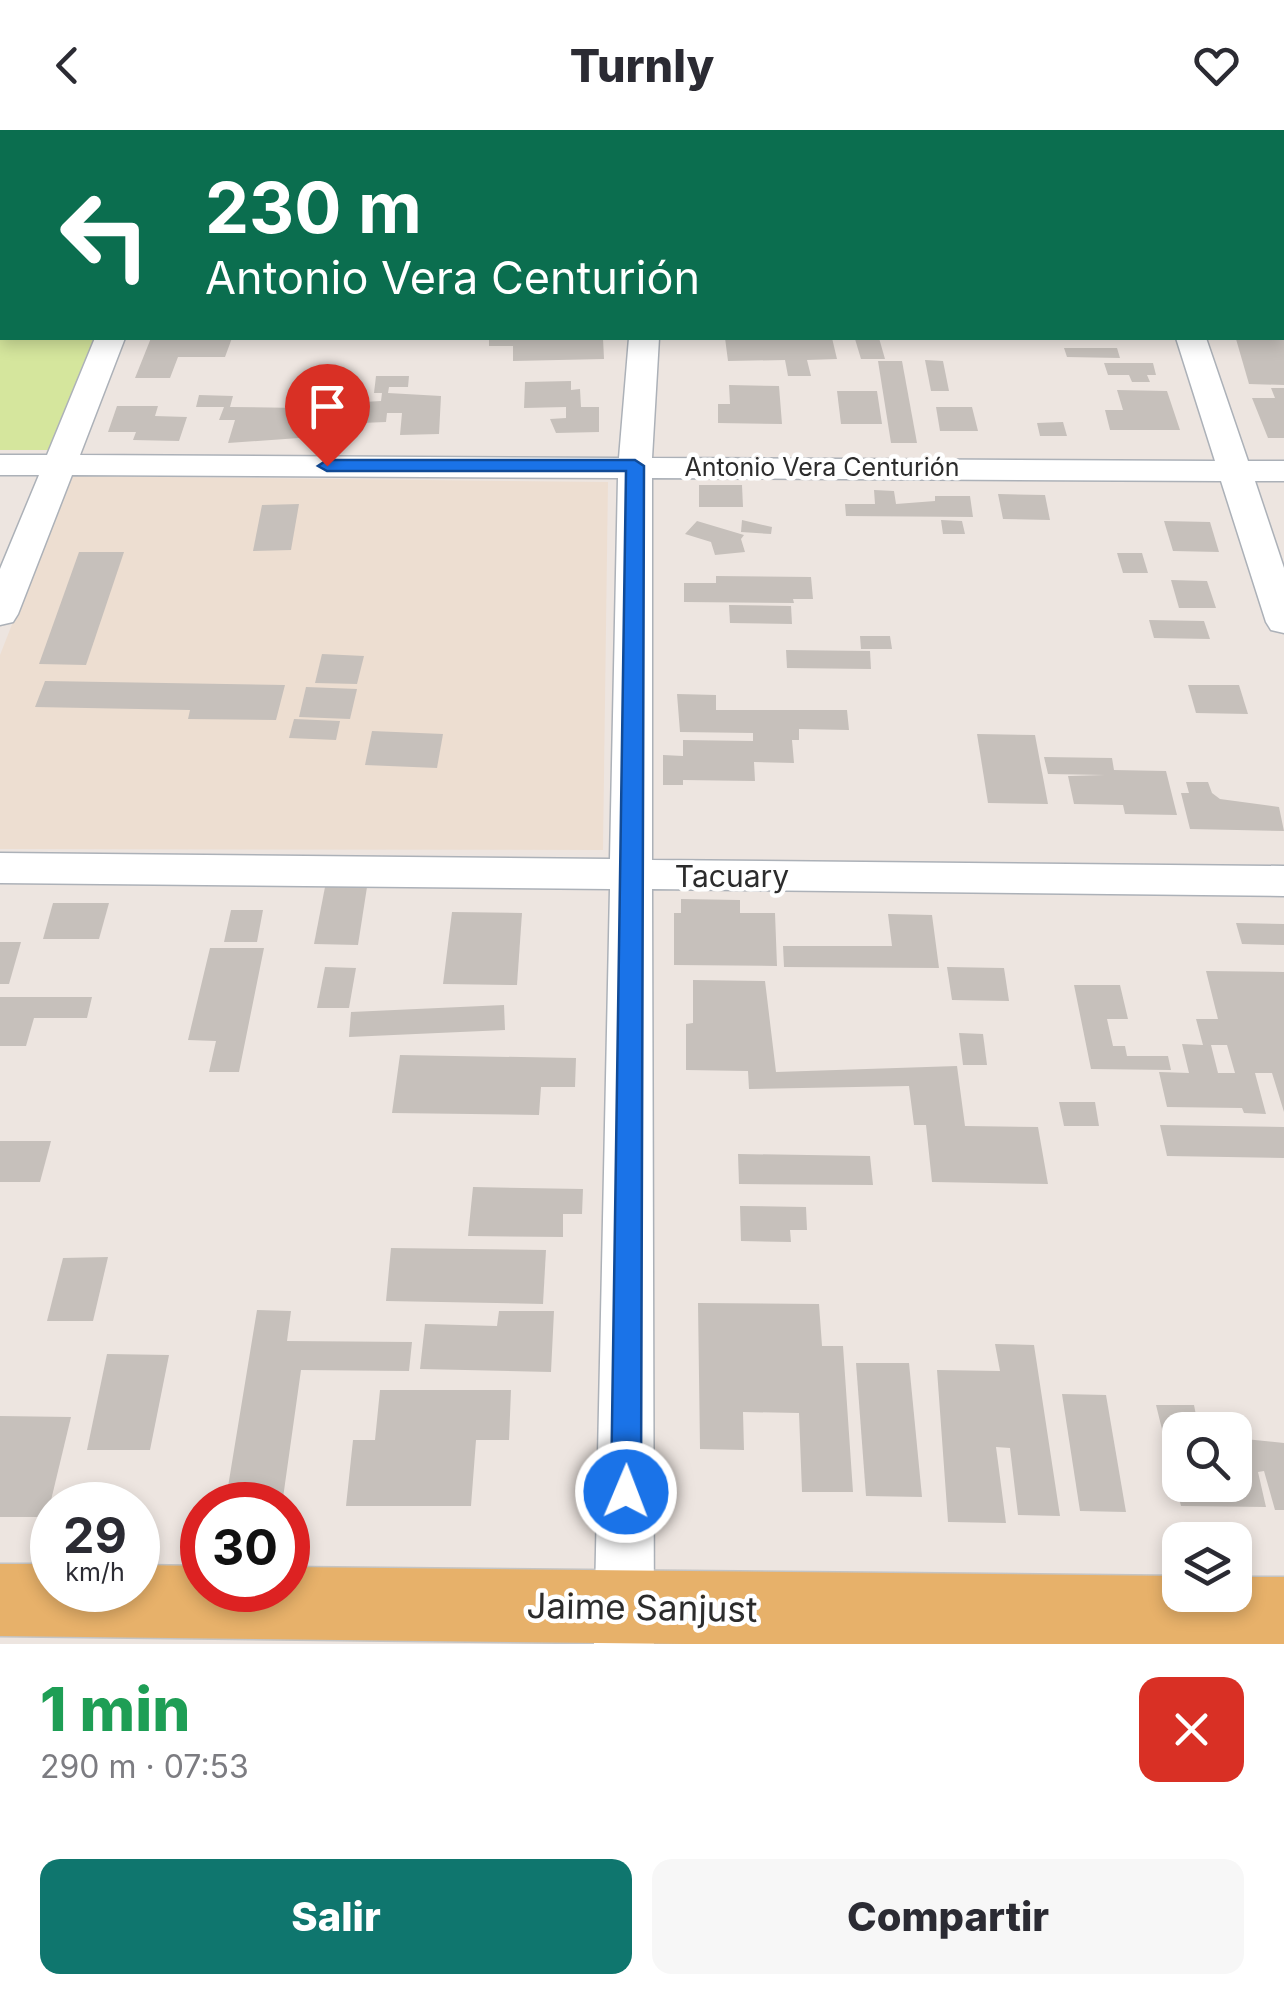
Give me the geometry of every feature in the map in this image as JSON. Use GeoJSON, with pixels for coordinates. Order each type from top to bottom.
{"type":"FeatureCollection","features":[{"type":"Feature","properties":{"kind":"main road","name":"Jaime Sanjust"},"geometry":{"type":"LineString","coordinates":[[0,1600],[625,1626],[1284,1614]]}},
{"type":"Feature","properties":{"kind":"street"},"geometry":{"type":"LineString","coordinates":[[0,614],[109,340]]}},
{"type":"Feature","properties":{"kind":"street"},"geometry":{"type":"LineString","coordinates":[[625,1626],[635,466],[644,340]]}},
{"type":"Feature","properties":{"kind":"street"},"geometry":{"type":"LineString","coordinates":[[1192,340],[1284,622]]}},
{"type":"Feature","properties":{"kind":"street","name":"Antonio Vera Centurión"},"geometry":{"type":"LineString","coordinates":[[0,464],[1284,472]]}},
{"type":"Feature","properties":{"kind":"street","name":"Tacuary"},"geometry":{"type":"LineString","coordinates":[[0,868],[178,866],[631,876],[1284,881]]}},
{"type":"Feature","properties":{"kind":"shaded area"},"geometry":{"type":"Polygon","coordinates":[[[70,476],[608,482],[603,850],[0,849],[0,655],[70,476]]]}},
{"type":"Feature","properties":{"kind":"green space"},"geometry":{"type":"Polygon","coordinates":[[[0,340],[93,340],[48,450],[0,450],[0,340]]]}},
{"type":"Feature","properties":{"kind":"building"},"geometry":{"type":"Polygon","coordinates":[[[150,340],[231,340],[225,357],[178,357],[170,378],[135,378],[150,340]]]}},
{"type":"Feature","properties":{"kind":"building"},"geometry":{"type":"Polygon","coordinates":[[[489,340],[603,340],[604,359],[513,361],[513,346],[489,346],[489,340]]]}},
{"type":"Feature","properties":{"kind":"building"},"geometry":{"type":"Polygon","coordinates":[[[725,340],[832,340],[837,359],[807,360],[811,376],[788,376],[785,360],[728,361],[725,340]]]}},
{"type":"Feature","properties":{"kind":"building"},"geometry":{"type":"Polygon","coordinates":[[[855,340],[880,340],[885,359],[861,359],[855,340]]]}},
{"type":"Feature","properties":{"kind":"building"},"geometry":{"type":"Polygon","coordinates":[[[1236,340],[1284,340],[1284,385],[1249,384],[1236,340]]]}},
{"type":"Feature","properties":{"kind":"building"},"geometry":{"type":"Polygon","coordinates":[[[1064,348],[1117,348],[1120,358],[1067,357],[1064,348]]]}},
{"type":"Feature","properties":{"kind":"building"},"geometry":{"type":"Polygon","coordinates":[[[925,360],[943,361],[949,391],[931,391],[925,360]]]}},
{"type":"Feature","properties":{"kind":"building"},"geometry":{"type":"Polygon","coordinates":[[[878,361],[902,361],[917,443],[891,443],[878,361]]]}},
{"type":"Feature","properties":{"kind":"building"},"geometry":{"type":"Polygon","coordinates":[[[1104,363],[1153,363],[1156,375],[1147,375],[1150,382],[1132,382],[1129,375],[1108,375],[1104,363]]]}},
{"type":"Feature","properties":{"kind":"building"},"geometry":{"type":"Polygon","coordinates":[[[376,376],[409,376],[408,387],[389,387],[388,393],[441,396],[439,434],[400,435],[402,413],[387,413],[386,422],[361,423],[363,402],[381,401],[382,393],[374,393],[376,376]]]}},
{"type":"Feature","properties":{"kind":"building"},"geometry":{"type":"Polygon","coordinates":[[[571,381],[571,390],[580,389],[581,407],[599,407],[599,432],[556,433],[550,419],[566,418],[566,407],[524,408],[525,382],[571,381]]]}},
{"type":"Feature","properties":{"kind":"building"},"geometry":{"type":"Polygon","coordinates":[[[729,385],[779,386],[782,424],[718,423],[718,404],[730,404],[729,385]]]}},
{"type":"Feature","properties":{"kind":"building"},"geometry":{"type":"Polygon","coordinates":[[[1271,388],[1284,388],[1284,438],[1268,438],[1252,398],[1275,398],[1271,388]]]}},
{"type":"Feature","properties":{"kind":"building"},"geometry":{"type":"Polygon","coordinates":[[[1117,390],[1167,391],[1180,430],[1110,430],[1105,410],[1123,410],[1117,390]]]}},
{"type":"Feature","properties":{"kind":"building"},"geometry":{"type":"Polygon","coordinates":[[[837,391],[877,391],[882,424],[841,424],[837,391]]]}},
{"type":"Feature","properties":{"kind":"building"},"geometry":{"type":"Polygon","coordinates":[[[199,395],[233,396],[230,407],[300,408],[296,421],[304,421],[299,438],[228,443],[235,420],[219,420],[224,407],[196,407],[199,395]]]}},
{"type":"Feature","properties":{"kind":"building"},"geometry":{"type":"Polygon","coordinates":[[[117,406],[158,406],[155,416],[187,417],[179,441],[133,440],[136,432],[108,432],[117,406]]]}},
{"type":"Feature","properties":{"kind":"building"},"geometry":{"type":"Polygon","coordinates":[[[936,407],[972,407],[978,431],[940,431],[936,407]]]}},
{"type":"Feature","properties":{"kind":"building"},"geometry":{"type":"Polygon","coordinates":[[[1063,422],[1067,436],[1040,436],[1037,423],[1063,422]]]}},
{"type":"Feature","properties":{"kind":"building"},"geometry":{"type":"Polygon","coordinates":[[[699,485],[742,485],[743,507],[699,507],[699,485]]]}},
{"type":"Feature","properties":{"kind":"building"},"geometry":{"type":"Polygon","coordinates":[[[874,490],[894,491],[896,504],[935,501],[935,496],[970,496],[973,517],[846,516],[845,504],[875,504],[874,490]]]}},
{"type":"Feature","properties":{"kind":"building"},"geometry":{"type":"Polygon","coordinates":[[[998,494],[1045,495],[1050,520],[1003,519],[998,494]]]}},
{"type":"Feature","properties":{"kind":"building"},"geometry":{"type":"Polygon","coordinates":[[[299,504],[291,550],[253,551],[262,505],[299,504]]]}},
{"type":"Feature","properties":{"kind":"building"},"geometry":{"type":"Polygon","coordinates":[[[742,520],[772,527],[771,534],[741,532],[742,520]]]}},
{"type":"Feature","properties":{"kind":"building"},"geometry":{"type":"Polygon","coordinates":[[[941,520],[962,521],[965,534],[943,534],[941,520]]]}},
{"type":"Feature","properties":{"kind":"building"},"geometry":{"type":"Polygon","coordinates":[[[697,521],[744,535],[741,539],[745,552],[715,555],[711,542],[685,534],[697,521]]]}},
{"type":"Feature","properties":{"kind":"building"},"geometry":{"type":"Polygon","coordinates":[[[1164,521],[1210,522],[1219,552],[1173,551],[1164,521]]]}},
{"type":"Feature","properties":{"kind":"building"},"geometry":{"type":"Polygon","coordinates":[[[79,552],[124,552],[86,665],[39,664],[79,552]]]}},
{"type":"Feature","properties":{"kind":"building"},"geometry":{"type":"Polygon","coordinates":[[[1117,553],[1142,553],[1148,573],[1123,573],[1117,553]]]}},
{"type":"Feature","properties":{"kind":"building"},"geometry":{"type":"Polygon","coordinates":[[[716,576],[811,577],[813,599],[793,599],[794,603],[684,602],[684,583],[716,583],[716,576]]]}},
{"type":"Feature","properties":{"kind":"building"},"geometry":{"type":"Polygon","coordinates":[[[1171,580],[1207,581],[1216,608],[1179,608],[1171,580]]]}},
{"type":"Feature","properties":{"kind":"building"},"geometry":{"type":"Polygon","coordinates":[[[729,605],[791,606],[792,624],[730,623],[729,605]]]}},
{"type":"Feature","properties":{"kind":"building"},"geometry":{"type":"Polygon","coordinates":[[[1149,620],[1204,621],[1210,639],[1154,638],[1149,620]]]}},
{"type":"Feature","properties":{"kind":"building"},"geometry":{"type":"Polygon","coordinates":[[[860,636],[890,636],[892,649],[861,649],[860,636]]]}},
{"type":"Feature","properties":{"kind":"building"},"geometry":{"type":"Polygon","coordinates":[[[786,650],[870,651],[871,669],[787,668],[786,650]]]}},
{"type":"Feature","properties":{"kind":"building"},"geometry":{"type":"Polygon","coordinates":[[[322,654],[364,656],[357,684],[315,683],[322,654]]]}},
{"type":"Feature","properties":{"kind":"building"},"geometry":{"type":"Polygon","coordinates":[[[45,681],[285,685],[276,720],[188,719],[190,710],[35,707],[45,681]]]}},
{"type":"Feature","properties":{"kind":"building"},"geometry":{"type":"Polygon","coordinates":[[[1188,685],[1239,685],[1248,714],[1196,713],[1188,685]]]}},
{"type":"Feature","properties":{"kind":"building"},"geometry":{"type":"Polygon","coordinates":[[[306,687],[357,689],[350,719],[299,717],[306,687]]]}},
{"type":"Feature","properties":{"kind":"building"},"geometry":{"type":"Polygon","coordinates":[[[677,694],[716,695],[716,710],[847,710],[849,730],[799,729],[799,740],[792,740],[794,763],[754,762],[755,781],[683,780],[683,785],[663,785],[663,755],[683,756],[683,740],[753,741],[753,733],[680,732],[677,694]]]}},
{"type":"Feature","properties":{"kind":"building"},"geometry":{"type":"Polygon","coordinates":[[[294,719],[340,721],[336,740],[289,738],[294,719]]]}},
{"type":"Feature","properties":{"kind":"building"},"geometry":{"type":"Polygon","coordinates":[[[372,731],[443,734],[437,768],[365,765],[372,731]]]}},
{"type":"Feature","properties":{"kind":"building"},"geometry":{"type":"Polygon","coordinates":[[[977,734],[1035,735],[1048,804],[988,803],[977,734]]]}},
{"type":"Feature","properties":{"kind":"building"},"geometry":{"type":"Polygon","coordinates":[[[1044,757],[1112,758],[1114,770],[1166,771],[1177,815],[1125,814],[1123,805],[1074,804],[1068,776],[1105,775],[1048,774],[1044,757]]]}},
{"type":"Feature","properties":{"kind":"building"},"geometry":{"type":"Polygon","coordinates":[[[1186,782],[1208,782],[1212,793],[1220,799],[1279,807],[1284,831],[1190,829],[1181,793],[1189,793],[1186,782]]]}},
{"type":"Feature","properties":{"kind":"building"},"geometry":{"type":"Polygon","coordinates":[[[325,887],[367,887],[358,945],[314,944],[325,887]]]}},
{"type":"Feature","properties":{"kind":"building"},"geometry":{"type":"Polygon","coordinates":[[[681,899],[740,900],[740,913],[775,913],[777,966],[674,965],[674,913],[681,913],[681,899]]]}},
{"type":"Feature","properties":{"kind":"building"},"geometry":{"type":"Polygon","coordinates":[[[53,903],[109,903],[99,939],[43,939],[53,903]]]}},
{"type":"Feature","properties":{"kind":"building"},"geometry":{"type":"Polygon","coordinates":[[[231,910],[263,910],[257,942],[224,942],[231,910]]]}},
{"type":"Feature","properties":{"kind":"building"},"geometry":{"type":"Polygon","coordinates":[[[452,912],[522,913],[517,985],[443,984],[452,912]]]}},
{"type":"Feature","properties":{"kind":"building"},"geometry":{"type":"Polygon","coordinates":[[[888,914],[932,915],[939,968],[784,967],[783,946],[892,946],[888,914]]]}},
{"type":"Feature","properties":{"kind":"building"},"geometry":{"type":"Polygon","coordinates":[[[1236,923],[1284,924],[1284,945],[1242,944],[1236,923]]]}},
{"type":"Feature","properties":{"kind":"building"},"geometry":{"type":"Polygon","coordinates":[[[0,942],[21,942],[9,984],[0,984],[0,942]]]}},
{"type":"Feature","properties":{"kind":"building"},"geometry":{"type":"Polygon","coordinates":[[[210,948],[264,948],[239,1072],[209,1072],[216,1041],[188,1040],[210,948]]]}},
{"type":"Feature","properties":{"kind":"building"},"geometry":{"type":"Polygon","coordinates":[[[325,967],[356,968],[349,1008],[317,1008],[325,967]]]}},
{"type":"Feature","properties":{"kind":"building"},"geometry":{"type":"Polygon","coordinates":[[[947,967],[1004,968],[1009,1001],[952,1000],[947,967]]]}},
{"type":"Feature","properties":{"kind":"building"},"geometry":{"type":"Polygon","coordinates":[[[1206,971],[1284,972],[1284,1112],[1272,1073],[1255,1073],[1266,1114],[1244,1113],[1242,1108],[1167,1107],[1159,1072],[1189,1073],[1182,1044],[1203,1045],[1196,1019],[1218,1019],[1206,971]],[[1211,1045],[1218,1073],[1235,1073],[1227,1045],[1211,1045]]]}},
{"type":"Feature","properties":{"kind":"building"},"geometry":{"type":"Polygon","coordinates":[[[693,980],[765,981],[776,1072],[957,1066],[965,1126],[1038,1127],[1048,1184],[932,1182],[926,1125],[914,1125],[909,1086],[749,1089],[748,1071],[686,1070],[686,1024],[693,1023],[693,980]]]}},
{"type":"Feature","properties":{"kind":"building"},"geometry":{"type":"Polygon","coordinates":[[[1074,985],[1120,985],[1128,1019],[1107,1019],[1113,1046],[1125,1046],[1127,1056],[1168,1056],[1171,1070],[1091,1069],[1074,985]]]}},
{"type":"Feature","properties":{"kind":"building"},"geometry":{"type":"Polygon","coordinates":[[[0,997],[92,997],[87,1018],[34,1018],[26,1046],[0,1046],[0,997]]]}},
{"type":"Feature","properties":{"kind":"building"},"geometry":{"type":"Polygon","coordinates":[[[504,1005],[505,1030],[349,1037],[351,1012],[504,1005]]]}},
{"type":"Feature","properties":{"kind":"building"},"geometry":{"type":"Polygon","coordinates":[[[959,1033],[983,1034],[987,1065],[963,1065],[959,1033]]]}},
{"type":"Feature","properties":{"kind":"building"},"geometry":{"type":"Polygon","coordinates":[[[400,1055],[576,1058],[575,1087],[541,1087],[539,1115],[392,1113],[400,1055]]]}},
{"type":"Feature","properties":{"kind":"building"},"geometry":{"type":"Polygon","coordinates":[[[1059,1102],[1095,1102],[1099,1126],[1064,1126],[1059,1102]]]}},
{"type":"Feature","properties":{"kind":"building"},"geometry":{"type":"Polygon","coordinates":[[[1160,1125],[1284,1127],[1284,1158],[1167,1156],[1160,1125]]]}},
{"type":"Feature","properties":{"kind":"building"},"geometry":{"type":"Polygon","coordinates":[[[0,1141],[51,1141],[40,1182],[0,1182],[0,1141]]]}},
{"type":"Feature","properties":{"kind":"building"},"geometry":{"type":"Polygon","coordinates":[[[738,1154],[870,1156],[873,1185],[739,1184],[738,1154]]]}},
{"type":"Feature","properties":{"kind":"building"},"geometry":{"type":"Polygon","coordinates":[[[473,1187],[583,1189],[582,1214],[563,1214],[563,1237],[468,1236],[473,1187]]]}},
{"type":"Feature","properties":{"kind":"building"},"geometry":{"type":"Polygon","coordinates":[[[740,1206],[806,1207],[807,1230],[790,1230],[791,1242],[741,1241],[740,1206]]]}},
{"type":"Feature","properties":{"kind":"building"},"geometry":{"type":"Polygon","coordinates":[[[391,1248],[546,1250],[543,1304],[386,1301],[391,1248]]]}},
{"type":"Feature","properties":{"kind":"building"},"geometry":{"type":"Polygon","coordinates":[[[108,1257],[93,1321],[47,1321],[63,1258],[108,1257]]]}},
{"type":"Feature","properties":{"kind":"building"},"geometry":{"type":"Polygon","coordinates":[[[698,1303],[819,1304],[822,1346],[843,1346],[853,1492],[802,1492],[799,1413],[743,1412],[744,1450],[700,1449],[698,1303]]]}},
{"type":"Feature","properties":{"kind":"building"},"geometry":{"type":"Polygon","coordinates":[[[257,1310],[291,1311],[287,1341],[412,1342],[409,1371],[301,1370],[285,1482],[229,1482],[257,1310]]]}},
{"type":"Feature","properties":{"kind":"building"},"geometry":{"type":"Polygon","coordinates":[[[499,1311],[554,1311],[551,1372],[420,1369],[425,1324],[497,1326],[499,1311]]]}},
{"type":"Feature","properties":{"kind":"building"},"geometry":{"type":"Polygon","coordinates":[[[995,1344],[1034,1345],[1060,1516],[1018,1515],[1010,1448],[996,1447],[1006,1523],[948,1522],[937,1370],[1000,1371],[995,1344]]]}},
{"type":"Feature","properties":{"kind":"building"},"geometry":{"type":"Polygon","coordinates":[[[107,1354],[169,1355],[150,1450],[87,1450],[107,1354]]]}},
{"type":"Feature","properties":{"kind":"building"},"geometry":{"type":"Polygon","coordinates":[[[856,1363],[909,1363],[922,1497],[866,1496],[856,1363]]]}},
{"type":"Feature","properties":{"kind":"building"},"geometry":{"type":"Polygon","coordinates":[[[380,1390],[511,1390],[509,1440],[476,1440],[471,1506],[346,1506],[353,1440],[375,1440],[380,1390]]]}},
{"type":"Feature","properties":{"kind":"building"},"geometry":{"type":"Polygon","coordinates":[[[1062,1394],[1106,1395],[1126,1512],[1080,1511],[1062,1394]]]}},
{"type":"Feature","properties":{"kind":"building"},"geometry":{"type":"Polygon","coordinates":[[[1156,1405],[1194,1405],[1195,1412],[1162,1412],[1162,1429],[1156,1405]]]}},
{"type":"Feature","properties":{"kind":"building"},"geometry":{"type":"Polygon","coordinates":[[[0,1416],[71,1417],[55,1482],[30,1482],[30,1517],[0,1517],[0,1416]]]}},
{"type":"Feature","properties":{"kind":"building"},"geometry":{"type":"Polygon","coordinates":[[[1252,1440],[1284,1443],[1284,1510],[1275,1510],[1264,1471],[1258,1472],[1266,1507],[1181,1506],[1180,1502],[1252,1502],[1252,1440]]]}},
{"type":"Feature","properties":{"kind":"route"},"geometry":{"type":"LineString","coordinates":[[327,466],[635,466],[626,1492]]}}]}
